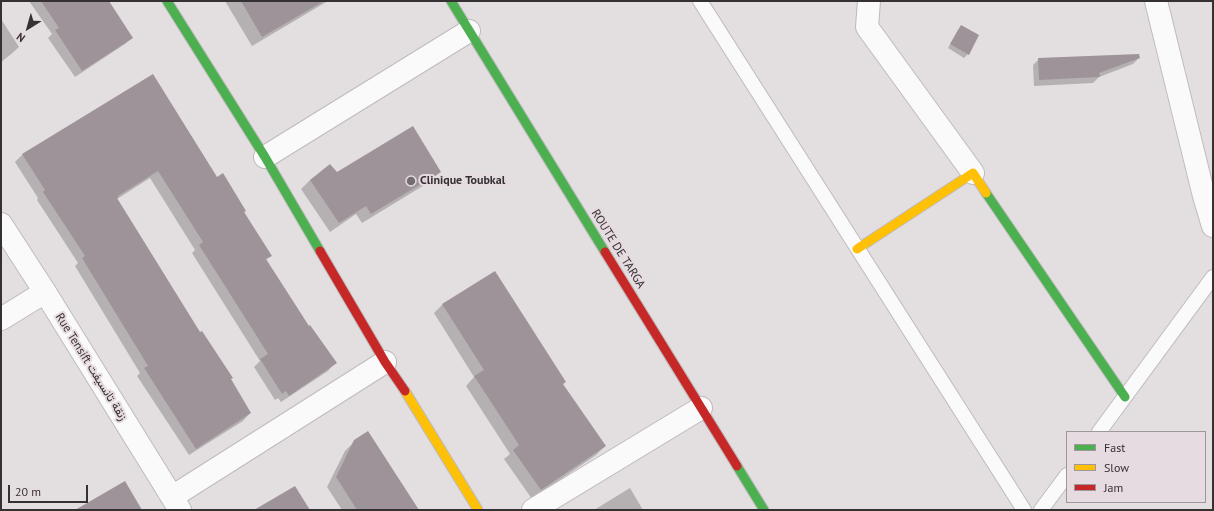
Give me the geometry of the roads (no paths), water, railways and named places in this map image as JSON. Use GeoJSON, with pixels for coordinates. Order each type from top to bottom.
{"type":"FeatureCollection","features":[{"type":"Feature","properties":{"kind":"street"},"geometry":{"type":"LineString","coordinates":[[167,1],[265,157],[385,362],[405,391],[478,510]]}},
{"type":"Feature","properties":{"kind":"street","name":"ROUTE DE TARGA"},"geometry":{"type":"LineString","coordinates":[[451,1],[764,510]]}},
{"type":"Feature","properties":{"kind":"street"},"geometry":{"type":"LineString","coordinates":[[869,1],[867,27],[973,173],[1125,397]]}},
{"type":"Feature","properties":{"kind":"street"},"geometry":{"type":"LineString","coordinates":[[1156,1],[1204,196],[1213,226]]}},
{"type":"Feature","properties":{"kind":"street"},"geometry":{"type":"LineString","coordinates":[[265,157],[470,31]]}},
{"type":"Feature","properties":{"kind":"street"},"geometry":{"type":"LineString","coordinates":[[857,249],[973,173]]}},
{"type":"Feature","properties":{"kind":"street","name":"Rue Tensift زنقة تانسيفت"},"geometry":{"type":"LineString","coordinates":[[1,224],[176,503]]}},
{"type":"Feature","properties":{"kind":"street"},"geometry":{"type":"LineString","coordinates":[[1,319],[45,292]]}},
{"type":"Feature","properties":{"kind":"street"},"geometry":{"type":"LineString","coordinates":[[176,503],[385,362]]}},
{"type":"Feature","properties":{"kind":"street"},"geometry":{"type":"LineString","coordinates":[[533,510],[701,408]]}},
{"type":"Feature","properties":{"kind":"lane"},"geometry":{"type":"LineString","coordinates":[[700,1],[1024,510]]}},
{"type":"Feature","properties":{"kind":"lane"},"geometry":{"type":"LineString","coordinates":[[1100,431],[1213,278]]}},
{"type":"Feature","properties":{"kind":"lane"},"geometry":{"type":"LineString","coordinates":[[1041,510],[1066,476]]}},
{"type":"Feature","properties":{"kind":"place","name":"Clinique Toubkal"},"geometry":{"type":"Point","coordinates":[411,181]}}]}
